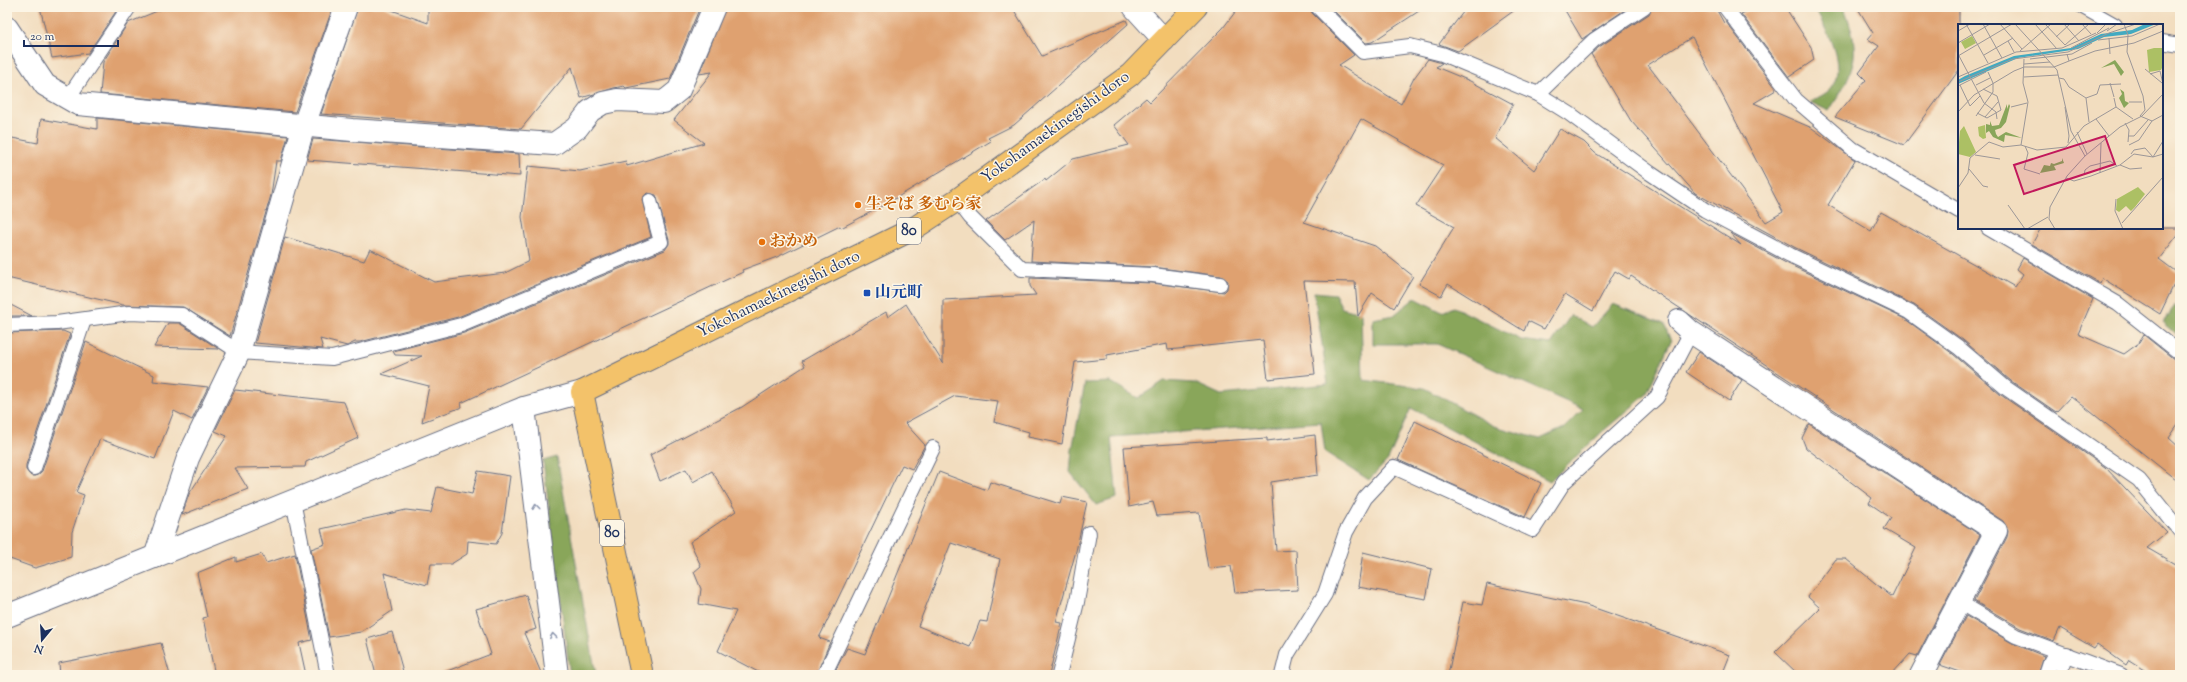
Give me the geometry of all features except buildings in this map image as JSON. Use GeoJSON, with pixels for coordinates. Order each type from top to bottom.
{"type":"FeatureCollection","features":[{"type":"Feature","properties":{"kind":"main road","name":"Yokohamaekinegishi doro"},"geometry":{"type":"LineString","coordinates":[[582,392],[913,229],[957,200],[1130,75],[1196,7]]}},
{"type":"Feature","properties":{"kind":"main road","name":"80"},"geometry":{"type":"LineString","coordinates":[[582,392],[642,675]]}},
{"type":"Feature","properties":{"kind":"street"},"geometry":{"type":"LineString","coordinates":[[155,557],[188,458],[239,352],[304,125],[346,7]]}},
{"type":"Feature","properties":{"kind":"street"},"geometry":{"type":"LineString","coordinates":[[7,28],[45,85],[78,104],[304,125],[554,144],[577,128],[590,111],[603,104],[617,100],[664,102],[679,90],[714,7]]}},
{"type":"Feature","properties":{"kind":"street"},"geometry":{"type":"LineString","coordinates":[[1134,7],[1164,40]]}},
{"type":"Feature","properties":{"kind":"street"},"geometry":{"type":"LineString","coordinates":[[1685,326],[1996,532],[1921,675]]}},
{"type":"Feature","properties":{"kind":"street"},"geometry":{"type":"LineString","coordinates":[[7,616],[524,408],[582,392]]}},
{"type":"Feature","properties":{"kind":"street"},"geometry":{"type":"LineString","coordinates":[[524,408],[557,675]]}},
{"type":"Feature","properties":{"kind":"lane"},"geometry":{"type":"LineString","coordinates":[[68,98],[129,7]]}},
{"type":"Feature","properties":{"kind":"lane"},"geometry":{"type":"LineString","coordinates":[[1318,7],[1363,52],[1410,46],[1442,54],[1538,94],[1570,114],[1650,173],[1706,210],[1790,255],[1909,312],[1958,347],[2006,388],[2139,480],[2180,531]]}},
{"type":"Feature","properties":{"kind":"lane"},"geometry":{"type":"LineString","coordinates":[[1538,94],[1594,40],[1644,7]]}},
{"type":"Feature","properties":{"kind":"lane"},"geometry":{"type":"LineString","coordinates":[[1725,7],[1796,100],[1853,149],[1958,210]]}},
{"type":"Feature","properties":{"kind":"lane"},"geometry":{"type":"LineString","coordinates":[[2083,7],[2113,24]]}},
{"type":"Feature","properties":{"kind":"lane"},"geometry":{"type":"LineString","coordinates":[[2163,42],[2180,45]]}},
{"type":"Feature","properties":{"kind":"lane"},"geometry":{"type":"LineString","coordinates":[[957,200],[970,217],[1022,269],[1153,275],[1220,284]]}},
{"type":"Feature","properties":{"kind":"lane"},"geometry":{"type":"LineString","coordinates":[[7,325],[57,323],[129,313],[182,315],[239,352],[332,358],[461,325],[661,242],[650,201]]}},
{"type":"Feature","properties":{"kind":"lane"},"geometry":{"type":"LineString","coordinates":[[1990,229],[2118,304],[2180,353]]}},
{"type":"Feature","properties":{"kind":"lane"},"geometry":{"type":"LineString","coordinates":[[34,468],[84,320]]}},
{"type":"Feature","properties":{"kind":"lane"},"geometry":{"type":"LineString","coordinates":[[1282,675],[1287,655],[1325,594],[1346,532],[1365,498],[1394,467],[1533,530],[1564,482],[1657,397],[1685,326]]}},
{"type":"Feature","properties":{"kind":"lane"},"geometry":{"type":"LineString","coordinates":[[824,675],[934,448]]}},
{"type":"Feature","properties":{"kind":"lane"},"geometry":{"type":"LineString","coordinates":[[293,501],[328,675]]}},
{"type":"Feature","properties":{"kind":"lane"},"geometry":{"type":"LineString","coordinates":[[1059,675],[1077,602],[1089,533]]}},
{"type":"Feature","properties":{"kind":"lane"},"geometry":{"type":"LineString","coordinates":[[1959,602],[2016,636],[2121,675]]}},
{"type":"Feature","properties":{"kind":"lane"},"geometry":{"type":"LineString","coordinates":[[2046,675],[2052,660],[2063,665],[2067,654]]}},
{"type":"Feature","properties":{"kind":"green space"},"geometry":{"type":"Polygon","coordinates":[[[1814,7],[1844,7],[1853,38],[1854,50],[1850,72],[1845,84],[1829,111],[1810,102],[1831,88],[1836,79],[1837,69],[1836,58],[1829,36],[1814,7]]]}},
{"type":"Feature","properties":{"kind":"green space"},"geometry":{"type":"Polygon","coordinates":[[[1314,292],[1335,294],[1342,308],[1361,313],[1363,380],[1424,388],[1494,426],[1540,439],[1564,428],[1583,409],[1437,344],[1373,344],[1373,319],[1394,315],[1415,298],[1442,312],[1454,307],[1521,340],[1551,344],[1571,315],[1592,327],[1613,304],[1664,324],[1671,341],[1646,395],[1602,432],[1550,481],[1411,408],[1388,460],[1369,480],[1325,452],[1321,422],[1111,437],[1117,498],[1096,505],[1070,472],[1072,450],[1085,383],[1111,382],[1138,398],[1164,381],[1195,383],[1221,395],[1328,384],[1314,292]]]}},
{"type":"Feature","properties":{"kind":"green space"},"geometry":{"type":"Polygon","coordinates":[[[2175,306],[2180,309],[2180,338],[2162,322],[2175,306]]]}},
{"type":"Feature","properties":{"kind":"green space"},"geometry":{"type":"Polygon","coordinates":[[[557,457],[596,675],[570,675],[543,461],[557,457]]]}},
{"type":"Feature","properties":{"kind":"place","name":"生そば 多むら家"},"geometry":{"type":"Point","coordinates":[858,205]}},
{"type":"Feature","properties":{"kind":"place","name":"おかめ"},"geometry":{"type":"Point","coordinates":[762,242]}},
{"type":"Feature","properties":{"kind":"place","name":"山元町"},"geometry":{"type":"Point","coordinates":[867,293]}}]}
